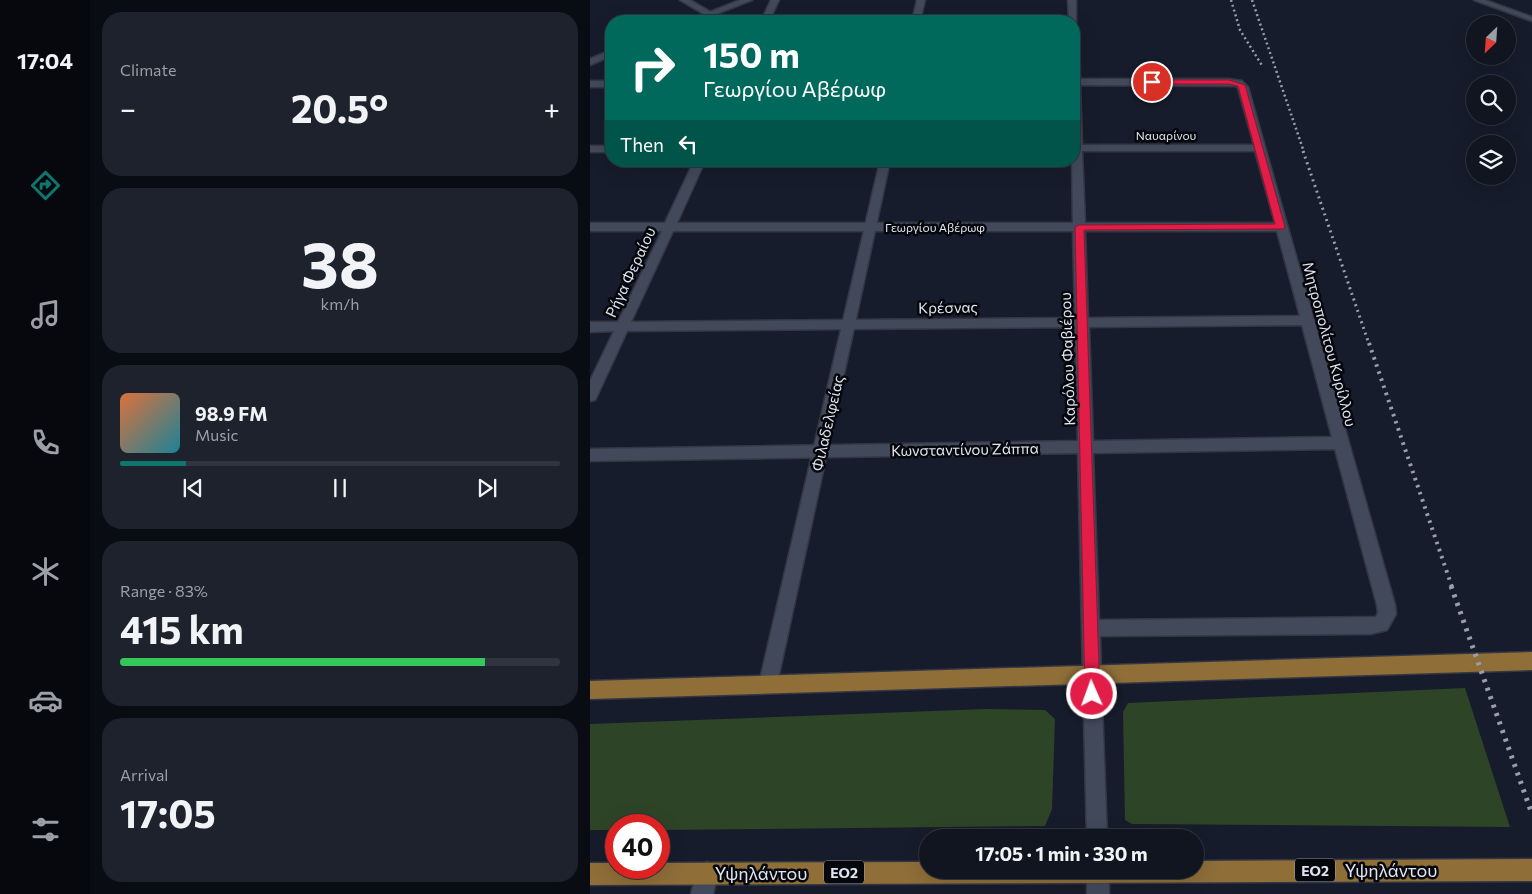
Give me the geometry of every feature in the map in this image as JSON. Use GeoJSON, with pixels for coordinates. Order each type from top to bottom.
{"type":"FeatureCollection","features":[{"type":"Feature","properties":{"kind":"main road"},"geometry":{"type":"LineString","coordinates":[[590,690],[1532,661]]}},
{"type":"Feature","properties":{"kind":"main road","name":"Υψηλάντου"},"geometry":{"type":"LineString","coordinates":[[1204,870],[1532,870]]}},
{"type":"Feature","properties":{"kind":"main road","name":"Υψηλάντου"},"geometry":{"type":"LineString","coordinates":[[590,874],[919,871]]}},
{"type":"Feature","properties":{"kind":"street"},"geometry":{"type":"LineString","coordinates":[[684,0],[710,14],[748,0]]}},
{"type":"Feature","properties":{"kind":"street"},"geometry":{"type":"LineString","coordinates":[[768,15],[775,0]]}},
{"type":"Feature","properties":{"kind":"street"},"geometry":{"type":"LineString","coordinates":[[917,15],[921,0]]}},
{"type":"Feature","properties":{"kind":"street"},"geometry":{"type":"LineString","coordinates":[[1072,0],[1073,15]]}},
{"type":"Feature","properties":{"kind":"street"},"geometry":{"type":"LineString","coordinates":[[590,62],[605,56]]}},
{"type":"Feature","properties":{"kind":"street","name":"Μητροπολίτου Κυρίλλου"},"geometry":{"type":"LineString","coordinates":[[1080,82],[1239,83],[1243,87],[1340,443],[1385,596],[1387,614],[1380,624],[1371,626],[1091,628]]}},
{"type":"Feature","properties":{"kind":"street"},"geometry":{"type":"LineString","coordinates":[[590,84],[605,84]]}},
{"type":"Feature","properties":{"kind":"street","name":"Ναυαρίνου"},"geometry":{"type":"LineString","coordinates":[[1080,148],[1259,148]]}},
{"type":"Feature","properties":{"kind":"street"},"geometry":{"type":"LineString","coordinates":[[590,149],[605,149]]}},
{"type":"Feature","properties":{"kind":"street","name":"Ρήγα Φεραίου"},"geometry":{"type":"LineString","coordinates":[[590,396],[697,167]]}},
{"type":"Feature","properties":{"kind":"street","name":"Φιλαδελφείας"},"geometry":{"type":"LineString","coordinates":[[768,684],[884,167]]}},
{"type":"Feature","properties":{"kind":"street","name":"Καρόλου Φαβιέρου"},"geometry":{"type":"LineString","coordinates":[[1076,167],[1097,829]]}},
{"type":"Feature","properties":{"kind":"street","name":"Γεωργίου Αβέρωφ"},"geometry":{"type":"LineString","coordinates":[[590,227],[1280,227]]}},
{"type":"Feature","properties":{"kind":"street","name":"Κρέσνας"},"geometry":{"type":"LineString","coordinates":[[590,326],[1306,320]]}},
{"type":"Feature","properties":{"kind":"street","name":"Κωνσταντίνου Ζάππα"},"geometry":{"type":"LineString","coordinates":[[590,455],[1340,443]]}},
{"type":"Feature","properties":{"kind":"street"},"geometry":{"type":"LineString","coordinates":[[702,894],[707,873]]}},
{"type":"Feature","properties":{"kind":"street"},"geometry":{"type":"LineString","coordinates":[[1098,879],[1098,894]]}},
{"type":"Feature","properties":{"kind":"lane"},"geometry":{"type":"LineString","coordinates":[[1478,0],[1532,19]]}},
{"type":"Feature","properties":{"kind":"green space"},"geometry":{"type":"Polygon","coordinates":[[[1465,688],[1510,827],[1132,824],[1125,820],[1123,712],[1128,703],[1465,688]]]}},
{"type":"Feature","properties":{"kind":"green space"},"geometry":{"type":"Polygon","coordinates":[[[986,709],[1045,710],[1055,719],[1052,809],[1045,826],[670,830],[670,814],[605,814],[605,830],[590,830],[590,724],[986,709]]]}},
{"type":"Feature","properties":{"kind":"railway"},"geometry":{"type":"LineString","coordinates":[[1231,0],[1240,30],[1263,67]]}},
{"type":"Feature","properties":{"kind":"railway"},"geometry":{"type":"LineString","coordinates":[[1252,0],[1304,152]]}},
{"type":"Feature","properties":{"kind":"railway"},"geometry":{"type":"LineString","coordinates":[[1303,151],[1369,344]]}},
{"type":"Feature","properties":{"kind":"railway"},"geometry":{"type":"LineString","coordinates":[[1369,343],[1452,587]]}},
{"type":"Feature","properties":{"kind":"railway"},"geometry":{"type":"LineString","coordinates":[[1451,586],[1532,814]]}},
{"type":"Feature","properties":{"kind":"route"},"geometry":{"type":"LineString","coordinates":[[1092,694],[1079,227],[1280,227],[1243,87],[1239,83],[1229,82],[1152,82]]}}]}
